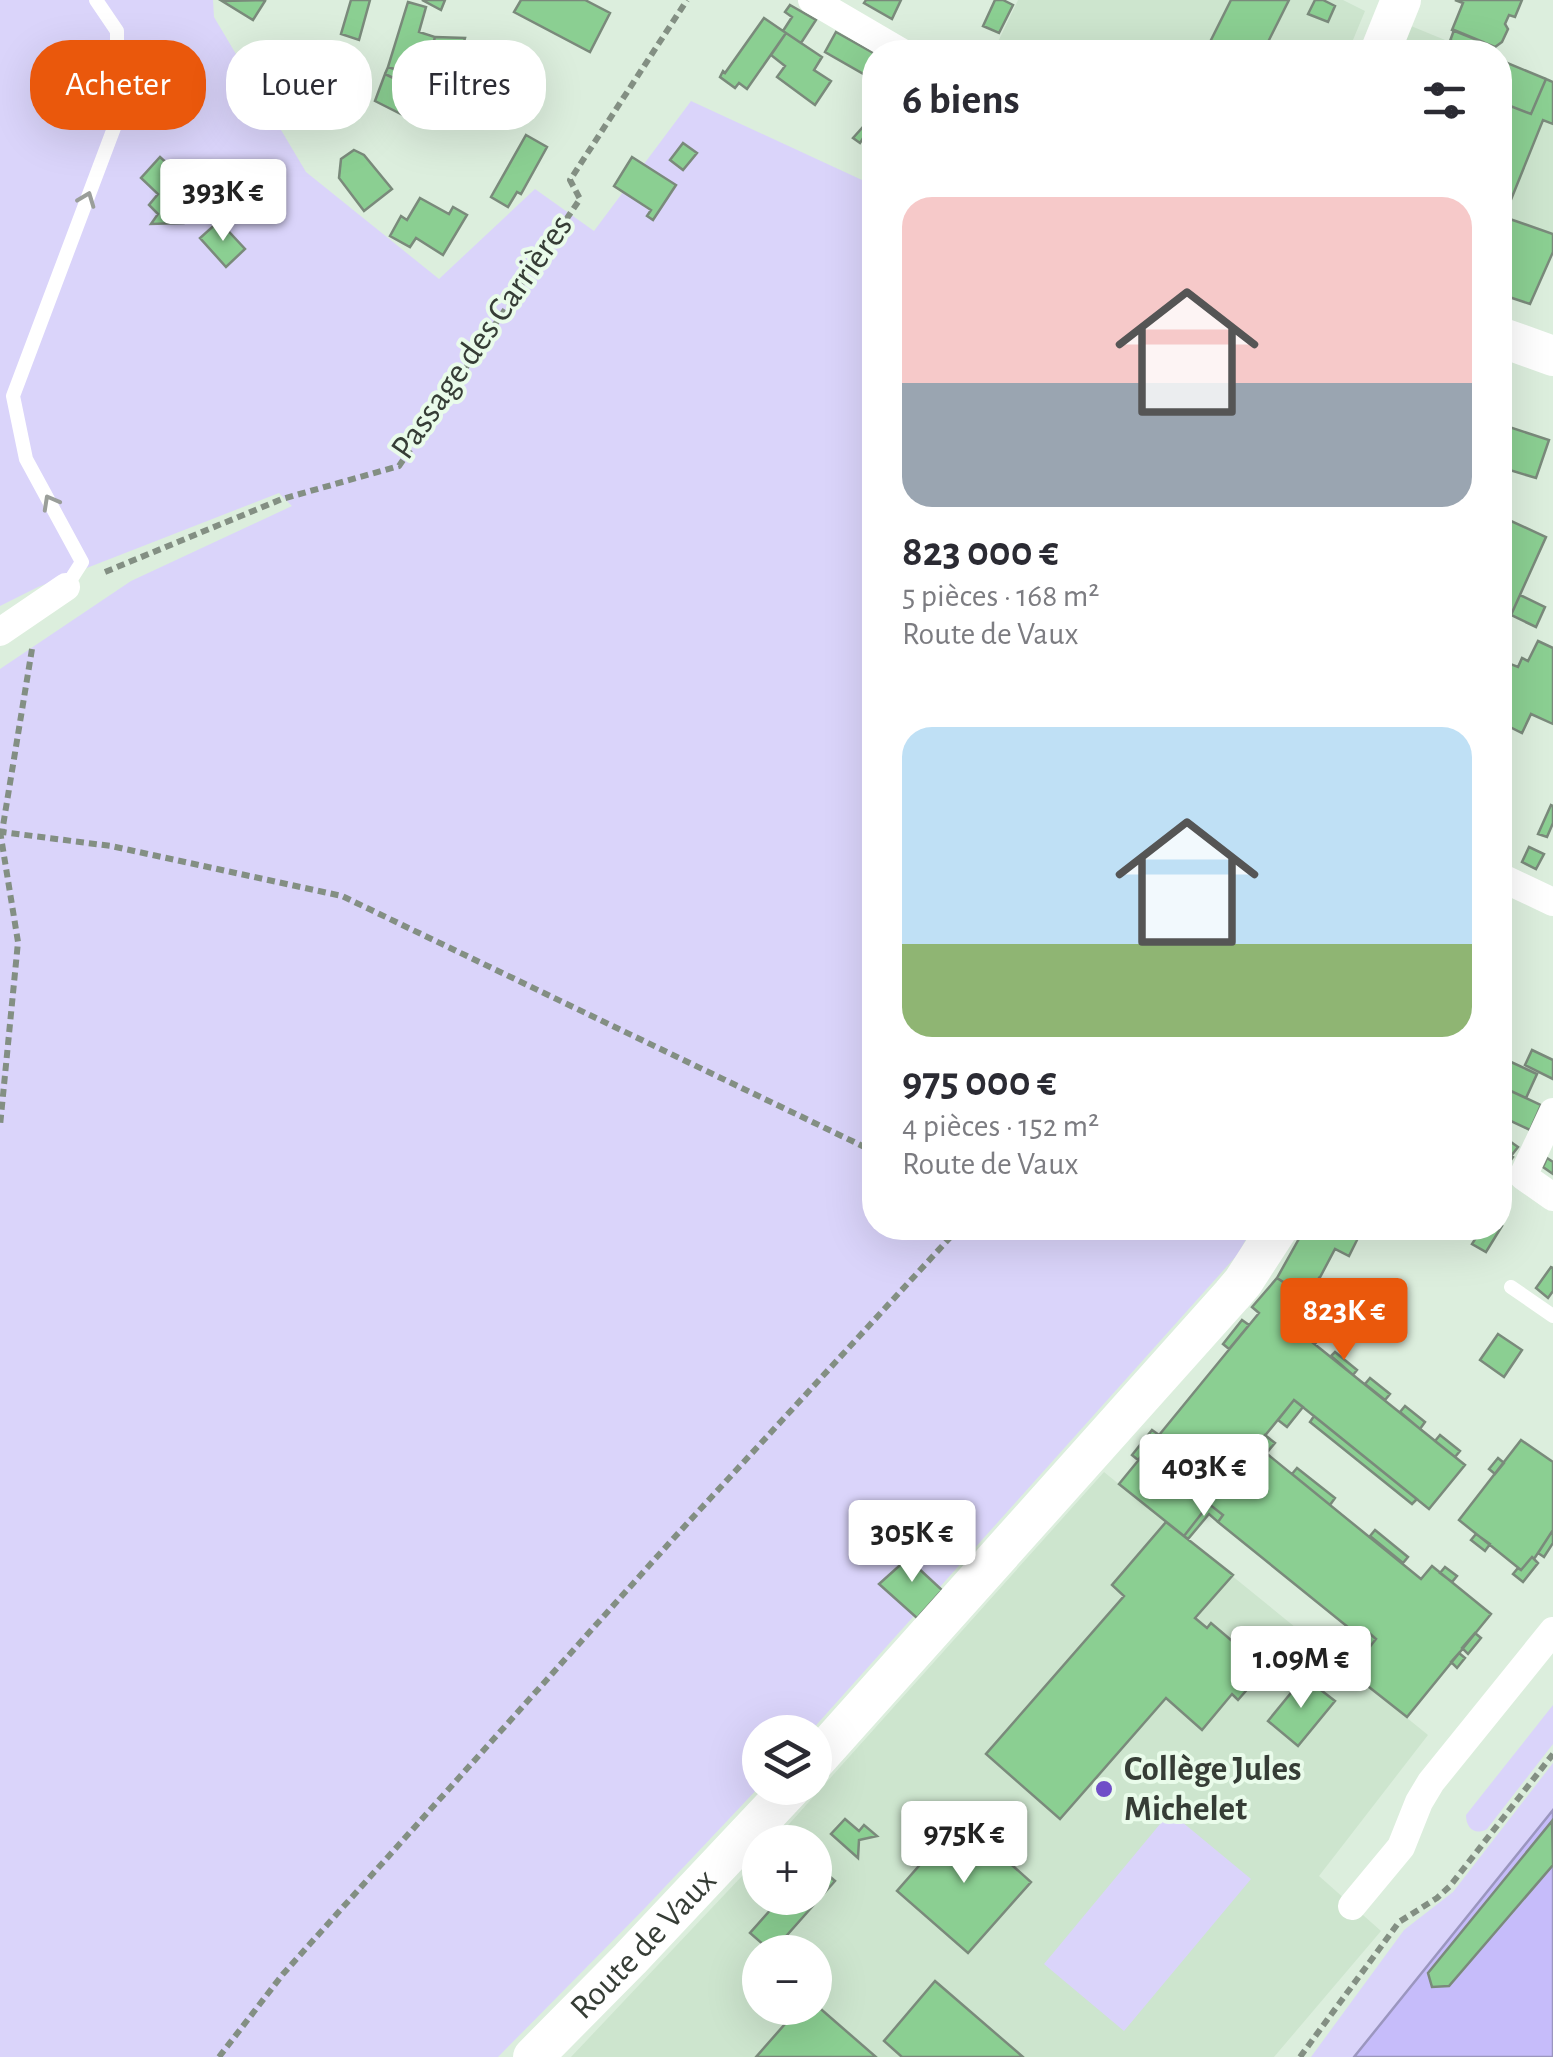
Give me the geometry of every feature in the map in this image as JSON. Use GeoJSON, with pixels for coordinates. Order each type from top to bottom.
{"type":"FeatureCollection","features":[{"type":"Feature","properties":{"kind":"main road"},"geometry":{"type":"LineString","coordinates":[[1385,40],[1401,0]]}},
{"type":"Feature","properties":{"kind":"main road"},"geometry":{"type":"LineString","coordinates":[[1512,341],[1553,356]]}},
{"type":"Feature","properties":{"kind":"main road"},"geometry":{"type":"LineString","coordinates":[[832,1741],[1243,1282],[1270,1240]]}},
{"type":"Feature","properties":{"kind":"main road","name":"Route de Vaux"},"geometry":{"type":"LineString","coordinates":[[534,2057],[775,1805]]}},
{"type":"Feature","properties":{"kind":"street"},"geometry":{"type":"LineString","coordinates":[[820,2],[882,40]]}},
{"type":"Feature","properties":{"kind":"street"},"geometry":{"type":"LineString","coordinates":[[0,632],[66,587]]}},
{"type":"Feature","properties":{"kind":"street"},"geometry":{"type":"LineString","coordinates":[[1512,883],[1553,902]]}},
{"type":"Feature","properties":{"kind":"street"},"geometry":{"type":"LineString","coordinates":[[1553,1112],[1523,1176],[1553,1197]]}},
{"type":"Feature","properties":{"kind":"street"},"geometry":{"type":"LineString","coordinates":[[1352,1906],[1401,1846],[1419,1802],[1441,1769],[1553,1631]]}},
{"type":"Feature","properties":{"kind":"lane"},"geometry":{"type":"LineString","coordinates":[[66,587],[82,562],[26,459],[12,396],[117,120],[117,31],[96,0]]}},
{"type":"Feature","properties":{"kind":"lane"},"geometry":{"type":"LineString","coordinates":[[1512,1287],[1553,1316]]}},
{"type":"Feature","properties":{"kind":"path","name":"Passage des Carrières"},"geometry":{"type":"LineString","coordinates":[[66,587],[282,499],[398,466],[580,199],[570,180],[687,0]]}},
{"type":"Feature","properties":{"kind":"path"},"geometry":{"type":"LineString","coordinates":[[0,1126],[18,942],[1,831],[38,608]]}},
{"type":"Feature","properties":{"kind":"path"},"geometry":{"type":"LineString","coordinates":[[1,831],[111,846],[342,896],[862,1146]]}},
{"type":"Feature","properties":{"kind":"path"},"geometry":{"type":"LineString","coordinates":[[219,2057],[283,1974],[948,1240]]}},
{"type":"Feature","properties":{"kind":"path"},"geometry":{"type":"LineString","coordinates":[[1300,2057],[1399,1922],[1450,1886],[1553,1754]]}},
{"type":"Feature","properties":{"kind":"shaded area"},"geometry":{"type":"Polygon","coordinates":[[[0,0],[213,0],[214,17],[228,40],[226,130],[281,130],[306,172],[439,279],[535,189],[594,231],[691,101],[862,180],[862,1240],[1246,1240],[1238,1254],[825,1715],[742,1715],[742,1805],[498,2057],[0,2057],[0,669],[131,581],[292,506],[279,493],[38,587],[0,606],[0,0]]]}},
{"type":"Feature","properties":{"kind":"shaded area"},"geometry":{"type":"Polygon","coordinates":[[[1018,0],[1343,0],[1365,11],[1353,40],[999,40],[1018,0]]]}},
{"type":"Feature","properties":{"kind":"shaded area"},"geometry":{"type":"Polygon","coordinates":[[[1411,26],[1445,40],[1405,40],[1411,26]]]}},
{"type":"Feature","properties":{"kind":"shaded area"},"geometry":{"type":"Polygon","coordinates":[[[1512,65],[1553,82],[1553,252],[1530,304],[1512,298],[1512,65]]]}},
{"type":"Feature","properties":{"kind":"shaded area","name":"Collège Jules Michelet"},"geometry":{"type":"Polygon","coordinates":[[[1104,1472],[1428,1735],[1319,1876],[1381,1931],[1274,2057],[571,2057],[742,1876],[742,1915],[832,1915],[832,1825],[788,1825],[806,1805],[832,1805],[832,1776],[1104,1472]]]}},
{"type":"Feature","properties":{"kind":"shaded area"},"geometry":{"type":"Polygon","coordinates":[[[1553,1705],[1553,1744],[1487,1829],[1472,1830],[1466,1815],[1553,1705]]]}},
{"type":"Feature","properties":{"kind":"shaded area"},"geometry":{"type":"Polygon","coordinates":[[[1553,1763],[1553,1810],[1354,2057],[1311,2057],[1404,1930],[1453,1892],[1553,1763]]]}},
{"type":"Feature","properties":{"kind":"shaded area"},"geometry":{"type":"Polygon","coordinates":[[[1553,1810],[1553,2057],[1354,2057],[1553,1810]]]}},
{"type":"Feature","properties":{"kind":"shaded area"},"geometry":{"type":"Polygon","coordinates":[[[1170,1812],[1251,1879],[1124,2031],[1044,1964],[1170,1812]]]}},
{"type":"Feature","properties":{"kind":"building"},"geometry":{"type":"Polygon","coordinates":[[[263,0],[253,20],[222,1],[263,0]]]}},
{"type":"Feature","properties":{"kind":"building"},"geometry":{"type":"Polygon","coordinates":[[[351,0],[370,0],[359,40],[341,34],[351,0]]]}},
{"type":"Feature","properties":{"kind":"building"},"geometry":{"type":"Polygon","coordinates":[[[422,0],[445,0],[441,10],[422,0]]]}},
{"type":"Feature","properties":{"kind":"building"},"geometry":{"type":"Polygon","coordinates":[[[521,0],[585,0],[610,13],[590,52],[514,12],[521,0]]]}},
{"type":"Feature","properties":{"kind":"building"},"geometry":{"type":"Polygon","coordinates":[[[901,0],[892,19],[864,3],[901,0]]]}},
{"type":"Feature","properties":{"kind":"building"},"geometry":{"type":"Polygon","coordinates":[[[995,0],[1013,5],[999,33],[983,26],[995,0]]]}},
{"type":"Feature","properties":{"kind":"building"},"geometry":{"type":"Polygon","coordinates":[[[1231,0],[1289,0],[1269,40],[1211,40],[1231,0]]]}},
{"type":"Feature","properties":{"kind":"building"},"geometry":{"type":"Polygon","coordinates":[[[1315,0],[1335,6],[1328,22],[1308,14],[1315,0]]]}},
{"type":"Feature","properties":{"kind":"building"},"geometry":{"type":"Polygon","coordinates":[[[1455,0],[1522,0],[1515,17],[1509,15],[1503,40],[1477,40],[1452,30],[1463,3],[1455,0]]]}},
{"type":"Feature","properties":{"kind":"building"},"geometry":{"type":"Polygon","coordinates":[[[408,2],[426,7],[419,32],[435,37],[434,40],[396,40],[408,2]]]}},
{"type":"Feature","properties":{"kind":"building"},"geometry":{"type":"Polygon","coordinates":[[[790,5],[816,20],[801,43],[783,31],[792,17],[785,12],[790,5]]]}},
{"type":"Feature","properties":{"kind":"building"},"geometry":{"type":"Polygon","coordinates":[[[764,18],[786,33],[747,89],[739,83],[735,88],[720,77],[764,18]]]}},
{"type":"Feature","properties":{"kind":"building"},"geometry":{"type":"Polygon","coordinates":[[[1454,30],[1478,40],[1450,40],[1454,30]]]}},
{"type":"Feature","properties":{"kind":"building"},"geometry":{"type":"Polygon","coordinates":[[[836,32],[862,47],[862,73],[825,52],[836,32]]]}},
{"type":"Feature","properties":{"kind":"building"},"geometry":{"type":"Polygon","coordinates":[[[786,33],[822,57],[814,70],[831,81],[815,105],[777,77],[785,66],[771,55],[786,33]]]}},
{"type":"Feature","properties":{"kind":"building"},"geometry":{"type":"Polygon","coordinates":[[[435,37],[465,38],[464,40],[434,40],[435,37]]]}},
{"type":"Feature","properties":{"kind":"building"},"geometry":{"type":"Polygon","coordinates":[[[1512,65],[1546,79],[1531,114],[1512,107],[1512,65]]]}},
{"type":"Feature","properties":{"kind":"building"},"geometry":{"type":"Polygon","coordinates":[[[385,74],[392,77],[392,110],[375,101],[385,74]]]}},
{"type":"Feature","properties":{"kind":"building"},"geometry":{"type":"Polygon","coordinates":[[[1546,79],[1553,82],[1553,124],[1543,120],[1512,197],[1512,107],[1531,114],[1546,79]]]}},
{"type":"Feature","properties":{"kind":"building"},"geometry":{"type":"Polygon","coordinates":[[[862,128],[860,143],[853,138],[862,128]]]}},
{"type":"Feature","properties":{"kind":"building"},"geometry":{"type":"Polygon","coordinates":[[[526,135],[547,147],[521,194],[517,192],[508,207],[491,197],[526,135]]]}},
{"type":"Feature","properties":{"kind":"building"},"geometry":{"type":"Polygon","coordinates":[[[683,143],[697,153],[683,170],[670,160],[683,143]]]}},
{"type":"Feature","properties":{"kind":"building"},"geometry":{"type":"Polygon","coordinates":[[[354,150],[364,155],[392,189],[364,211],[339,178],[341,159],[354,150]]]}},
{"type":"Feature","properties":{"kind":"building"},"geometry":{"type":"Polygon","coordinates":[[[160,157],[206,199],[184,223],[151,224],[158,214],[149,205],[158,194],[141,178],[160,157]]]}},
{"type":"Feature","properties":{"kind":"building"},"geometry":{"type":"Polygon","coordinates":[[[632,157],[676,185],[653,220],[647,216],[651,210],[614,186],[632,157]]]}},
{"type":"Feature","properties":{"kind":"building"},"geometry":{"type":"Polygon","coordinates":[[[420,198],[449,214],[453,207],[467,215],[443,255],[416,238],[410,247],[390,236],[401,216],[407,220],[420,198]]]}},
{"type":"Feature","properties":{"kind":"building"},"geometry":{"type":"Polygon","coordinates":[[[1512,220],[1553,234],[1553,252],[1530,304],[1512,298],[1512,220]]]}},
{"type":"Feature","properties":{"kind":"building"},"geometry":{"type":"Polygon","coordinates":[[[219,221],[245,249],[226,267],[200,238],[219,221]]]}},
{"type":"Feature","properties":{"kind":"building"},"geometry":{"type":"Polygon","coordinates":[[[1512,428],[1549,440],[1536,478],[1512,471],[1512,428]]]}},
{"type":"Feature","properties":{"kind":"building"},"geometry":{"type":"Polygon","coordinates":[[[1512,521],[1546,537],[1512,613],[1512,521]]]}},
{"type":"Feature","properties":{"kind":"building"},"geometry":{"type":"Polygon","coordinates":[[[1520,595],[1545,607],[1536,627],[1512,613],[1520,595]]]}},
{"type":"Feature","properties":{"kind":"building"},"geometry":{"type":"Polygon","coordinates":[[[1538,641],[1553,648],[1553,724],[1531,714],[1522,733],[1512,728],[1512,665],[1518,667],[1522,658],[1528,661],[1538,641]]]}},
{"type":"Feature","properties":{"kind":"building"},"geometry":{"type":"Polygon","coordinates":[[[1551,805],[1553,823],[1547,837],[1538,834],[1551,805]]]}},
{"type":"Feature","properties":{"kind":"building"},"geometry":{"type":"Polygon","coordinates":[[[1529,847],[1544,854],[1536,869],[1522,862],[1529,847]]]}},
{"type":"Feature","properties":{"kind":"building"},"geometry":{"type":"Polygon","coordinates":[[[1532,1050],[1553,1060],[1553,1079],[1525,1065],[1532,1050]]]}},
{"type":"Feature","properties":{"kind":"building"},"geometry":{"type":"Polygon","coordinates":[[[1512,1062],[1537,1074],[1526,1098],[1512,1092],[1512,1062]]]}},
{"type":"Feature","properties":{"kind":"building"},"geometry":{"type":"Polygon","coordinates":[[[1512,1092],[1541,1105],[1530,1130],[1512,1122],[1512,1092]]]}},
{"type":"Feature","properties":{"kind":"building"},"geometry":{"type":"Polygon","coordinates":[[[1547,1158],[1553,1162],[1553,1174],[1543,1167],[1547,1158]]]}},
{"type":"Feature","properties":{"kind":"building"},"geometry":{"type":"Polygon","coordinates":[[[1298,1240],[1357,1240],[1349,1256],[1335,1249],[1309,1298],[1277,1278],[1298,1240]]]}},
{"type":"Feature","properties":{"kind":"building"},"geometry":{"type":"Polygon","coordinates":[[[1474,1240],[1493,1240],[1486,1252],[1472,1244],[1474,1240]]]}},
{"type":"Feature","properties":{"kind":"building"},"geometry":{"type":"Polygon","coordinates":[[[1551,1267],[1553,1291],[1548,1298],[1536,1288],[1551,1267]]]}},
{"type":"Feature","properties":{"kind":"building"},"geometry":{"type":"Polygon","coordinates":[[[1277,1278],[1328,1312],[1307,1338],[1465,1465],[1429,1509],[1294,1400],[1254,1449],[1263,1457],[1266,1453],[1421,1579],[1432,1566],[1491,1614],[1407,1717],[1350,1672],[1376,1639],[1368,1632],[1365,1630],[1360,1636],[1354,1632],[1218,1522],[1223,1515],[1209,1504],[1184,1536],[1119,1484],[1259,1313],[1252,1307],[1277,1278]]]}},
{"type":"Feature","properties":{"kind":"building"},"geometry":{"type":"Polygon","coordinates":[[[1319,1278],[1331,1284],[1324,1297],[1319,1295],[1315,1303],[1309,1298],[1319,1278]]]}},
{"type":"Feature","properties":{"kind":"building"},"geometry":{"type":"Polygon","coordinates":[[[1328,1312],[1336,1317],[1315,1344],[1307,1338],[1328,1312]]]}},
{"type":"Feature","properties":{"kind":"building"},"geometry":{"type":"Polygon","coordinates":[[[1242,1320],[1249,1325],[1229,1349],[1223,1344],[1242,1320]]]}},
{"type":"Feature","properties":{"kind":"building"},"geometry":{"type":"Polygon","coordinates":[[[1498,1334],[1522,1350],[1504,1377],[1480,1360],[1498,1334]]]}},
{"type":"Feature","properties":{"kind":"building"},"geometry":{"type":"Polygon","coordinates":[[[1335,1352],[1357,1370],[1353,1375],[1331,1356],[1335,1352]]]}},
{"type":"Feature","properties":{"kind":"building"},"geometry":{"type":"Polygon","coordinates":[[[1370,1378],[1390,1394],[1385,1400],[1365,1384],[1370,1378]]]}},
{"type":"Feature","properties":{"kind":"building"},"geometry":{"type":"Polygon","coordinates":[[[1294,1400],[1303,1407],[1287,1427],[1278,1420],[1294,1400]]]}},
{"type":"Feature","properties":{"kind":"building"},"geometry":{"type":"Polygon","coordinates":[[[1405,1406],[1425,1422],[1420,1429],[1400,1412],[1405,1406]]]}},
{"type":"Feature","properties":{"kind":"building"},"geometry":{"type":"Polygon","coordinates":[[[1314,1416],[1417,1499],[1412,1504],[1310,1422],[1314,1416]]]}},
{"type":"Feature","properties":{"kind":"building"},"geometry":{"type":"Polygon","coordinates":[[[1152,1430],[1159,1435],[1138,1460],[1132,1455],[1152,1430]]]}},
{"type":"Feature","properties":{"kind":"building"},"geometry":{"type":"Polygon","coordinates":[[[1265,1435],[1275,1443],[1263,1457],[1254,1449],[1265,1435]]]}},
{"type":"Feature","properties":{"kind":"building"},"geometry":{"type":"Polygon","coordinates":[[[1440,1435],[1460,1451],[1455,1457],[1435,1441],[1440,1435]]]}},
{"type":"Feature","properties":{"kind":"building"},"geometry":{"type":"Polygon","coordinates":[[[1521,1440],[1553,1462],[1553,1530],[1534,1559],[1521,1570],[1459,1520],[1521,1440]]]}},
{"type":"Feature","properties":{"kind":"building"},"geometry":{"type":"Polygon","coordinates":[[[1498,1458],[1504,1463],[1495,1474],[1489,1469],[1498,1458]]]}},
{"type":"Feature","properties":{"kind":"building"},"geometry":{"type":"Polygon","coordinates":[[[1297,1468],[1335,1498],[1330,1505],[1292,1474],[1297,1468]]]}},
{"type":"Feature","properties":{"kind":"building"},"geometry":{"type":"Polygon","coordinates":[[[1209,1504],[1223,1515],[1218,1522],[1209,1514],[1188,1539],[1184,1536],[1209,1504]]]}},
{"type":"Feature","properties":{"kind":"building"},"geometry":{"type":"Polygon","coordinates":[[[1166,1522],[1233,1575],[1195,1618],[1207,1628],[1211,1623],[1265,1669],[1238,1700],[1232,1694],[1202,1730],[1166,1698],[1060,1819],[986,1754],[1124,1596],[1112,1585],[1166,1522]]]}},
{"type":"Feature","properties":{"kind":"building"},"geometry":{"type":"Polygon","coordinates":[[[1375,1530],[1408,1557],[1403,1563],[1370,1536],[1375,1530]]]}},
{"type":"Feature","properties":{"kind":"building"},"geometry":{"type":"Polygon","coordinates":[[[1553,1530],[1553,1543],[1544,1557],[1538,1553],[1553,1530]]]}},
{"type":"Feature","properties":{"kind":"building"},"geometry":{"type":"Polygon","coordinates":[[[1476,1534],[1490,1544],[1485,1551],[1471,1540],[1476,1534]]]}},
{"type":"Feature","properties":{"kind":"building"},"geometry":{"type":"Polygon","coordinates":[[[918,1549],[926,1558],[916,1566],[942,1590],[917,1618],[879,1584],[918,1549]]]}},
{"type":"Feature","properties":{"kind":"building"},"geometry":{"type":"Polygon","coordinates":[[[1532,1557],[1538,1563],[1523,1582],[1513,1574],[1532,1557]]]}},
{"type":"Feature","properties":{"kind":"building"},"geometry":{"type":"Polygon","coordinates":[[[1445,1567],[1457,1576],[1452,1582],[1440,1573],[1445,1567]]]}},
{"type":"Feature","properties":{"kind":"building"},"geometry":{"type":"Polygon","coordinates":[[[1368,1632],[1376,1639],[1357,1663],[1349,1656],[1368,1632]]]}},
{"type":"Feature","properties":{"kind":"building"},"geometry":{"type":"Polygon","coordinates":[[[1475,1633],[1481,1638],[1468,1654],[1462,1648],[1475,1633]]]}},
{"type":"Feature","properties":{"kind":"building"},"geometry":{"type":"Polygon","coordinates":[[[1459,1653],[1465,1658],[1457,1668],[1451,1662],[1459,1653]]]}},
{"type":"Feature","properties":{"kind":"building"},"geometry":{"type":"Polygon","coordinates":[[[1304,1677],[1335,1701],[1298,1746],[1268,1721],[1304,1677]]]}},
{"type":"Feature","properties":{"kind":"building"},"geometry":{"type":"Polygon","coordinates":[[[845,1819],[859,1831],[864,1825],[877,1836],[859,1840],[858,1858],[832,1833],[845,1819]]]}},
{"type":"Feature","properties":{"kind":"building"},"geometry":{"type":"Polygon","coordinates":[[[960,1819],[1031,1882],[968,1953],[897,1891],[960,1819]]]}},
{"type":"Feature","properties":{"kind":"building"},"geometry":{"type":"Polygon","coordinates":[[[1552,1821],[1553,1865],[1449,1986],[1432,1987],[1428,1973],[1552,1821]]]}},
{"type":"Feature","properties":{"kind":"building"},"geometry":{"type":"Polygon","coordinates":[[[766,1915],[805,1915],[787,1935],[750,1933],[766,1915]]]}},
{"type":"Feature","properties":{"kind":"building"},"geometry":{"type":"Polygon","coordinates":[[[935,1981],[1023,2057],[902,2057],[884,2041],[935,1981]]]}},
{"type":"Feature","properties":{"kind":"building"},"geometry":{"type":"Polygon","coordinates":[[[832,2019],[876,2057],[756,2057],[784,2025],[832,2025],[832,2019]]]}},
{"type":"Feature","properties":{"kind":"place","name":"Collège Jules Michelet"},"geometry":{"type":"Point","coordinates":[1104,1789]}}]}
